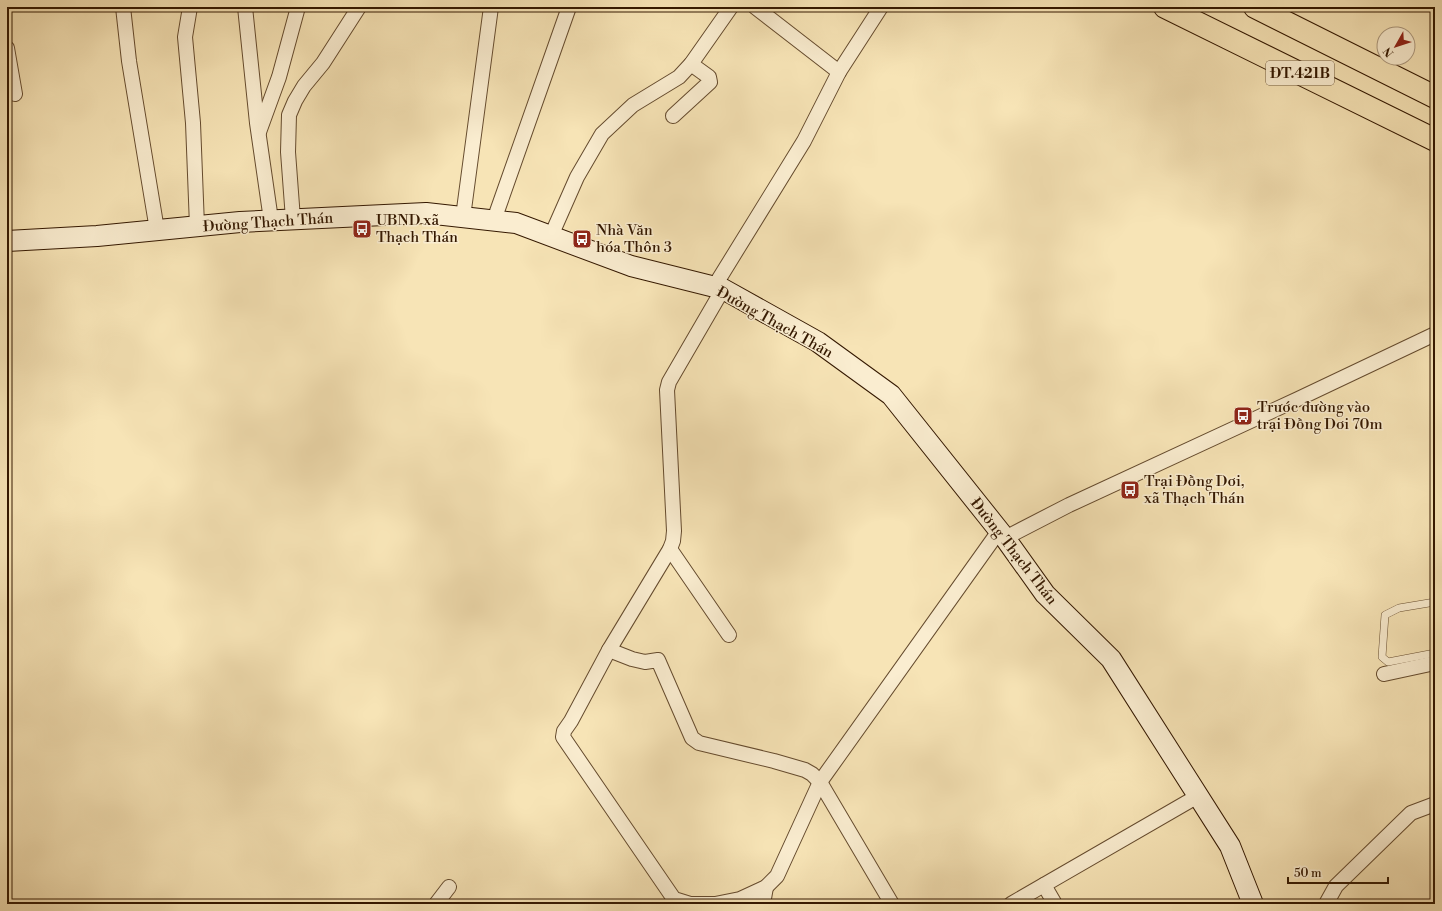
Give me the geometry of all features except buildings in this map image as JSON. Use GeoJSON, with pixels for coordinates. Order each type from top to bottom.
{"type":"FeatureCollection","features":[{"type":"Feature","properties":{"kind":"main road","name":"ĐT.421B"},"geometry":{"type":"LineString","coordinates":[[1165,7],[1435,140]]}},
{"type":"Feature","properties":{"kind":"main road","name":"ĐT.421B"},"geometry":{"type":"LineString","coordinates":[[1255,7],[1435,97]]}},
{"type":"Feature","properties":{"kind":"street"},"geometry":{"type":"LineString","coordinates":[[123,7],[129,61],[157,230]]}},
{"type":"Feature","properties":{"kind":"street"},"geometry":{"type":"LineString","coordinates":[[190,7],[185,37],[193,123],[198,226]]}},
{"type":"Feature","properties":{"kind":"street"},"geometry":{"type":"LineString","coordinates":[[245,7],[258,134],[271,220]]}},
{"type":"Feature","properties":{"kind":"street"},"geometry":{"type":"LineString","coordinates":[[258,134],[279,77],[298,7]]}},
{"type":"Feature","properties":{"kind":"street"},"geometry":{"type":"LineString","coordinates":[[293,219],[288,152],[290,115],[295,101],[304,86],[323,63],[359,7]]}},
{"type":"Feature","properties":{"kind":"street"},"geometry":{"type":"LineString","coordinates":[[463,217],[491,7]]}},
{"type":"Feature","properties":{"kind":"street"},"geometry":{"type":"LineString","coordinates":[[494,220],[569,7]]}},
{"type":"Feature","properties":{"kind":"street"},"geometry":{"type":"LineString","coordinates":[[551,236],[577,177],[602,134],[632,105],[679,77],[691,64],[731,7]]}},
{"type":"Feature","properties":{"kind":"street"},"geometry":{"type":"LineString","coordinates":[[755,7],[839,72]]}},
{"type":"Feature","properties":{"kind":"street"},"geometry":{"type":"LineString","coordinates":[[881,7],[839,72],[804,141],[719,288],[669,382],[667,390],[674,532],[673,541],[670,549],[609,650],[575,715],[564,731],[563,737],[673,901],[690,904],[715,904],[740,899],[766,887],[777,876],[820,782],[1002,535],[1298,399],[1435,334]]}},
{"type":"Feature","properties":{"kind":"street"},"geometry":{"type":"LineString","coordinates":[[7,48],[15,94]]}},
{"type":"Feature","properties":{"kind":"street"},"geometry":{"type":"LineString","coordinates":[[673,116],[710,82],[709,77],[691,64]]}},
{"type":"Feature","properties":{"kind":"street","name":"Đường Thạch Thán"},"geometry":{"type":"LineString","coordinates":[[7,241],[97,236],[240,222],[426,213],[516,223],[631,266],[719,288],[818,342],[891,396],[1002,535],[1045,594],[1111,659],[1230,846],[1253,904]]}},
{"type":"Feature","properties":{"kind":"street"},"geometry":{"type":"LineString","coordinates":[[670,549],[730,635]]}},
{"type":"Feature","properties":{"kind":"street"},"geometry":{"type":"LineString","coordinates":[[609,650],[632,659],[645,662],[658,660],[692,738],[699,743],[774,761],[805,770],[812,774],[820,782],[892,904]]}},
{"type":"Feature","properties":{"kind":"street"},"geometry":{"type":"LineString","coordinates":[[1384,674],[1435,663]]}},
{"type":"Feature","properties":{"kind":"street"},"geometry":{"type":"LineString","coordinates":[[1011,904],[1198,796]]}},
{"type":"Feature","properties":{"kind":"street"},"geometry":{"type":"LineString","coordinates":[[1326,904],[1336,886],[1411,813],[1435,804]]}},
{"type":"Feature","properties":{"kind":"street"},"geometry":{"type":"LineString","coordinates":[[1044,885],[1055,904]]}},
{"type":"Feature","properties":{"kind":"street"},"geometry":{"type":"LineString","coordinates":[[436,904],[449,887]]}},
{"type":"Feature","properties":{"kind":"street"},"geometry":{"type":"LineString","coordinates":[[764,904],[766,887]]}},
{"type":"Feature","properties":{"kind":"lane"},"geometry":{"type":"LineString","coordinates":[[1435,602],[1398,608],[1385,615],[1382,657],[1388,662],[1435,654]]}},
{"type":"Feature","properties":{"kind":"place","name":"UBND xã Thạch Thán"},"geometry":{"type":"Point","coordinates":[362,229]}},
{"type":"Feature","properties":{"kind":"place","name":"Nhà Văn hóa Thôn 3"},"geometry":{"type":"Point","coordinates":[582,239]}},
{"type":"Feature","properties":{"kind":"place","name":"Trước đường vào trại Đồng Dơi 70m"},"geometry":{"type":"Point","coordinates":[1243,416]}},
{"type":"Feature","properties":{"kind":"place","name":"Trại Đồng Dơi, xã Thạch Thán"},"geometry":{"type":"Point","coordinates":[1130,490]}}]}
